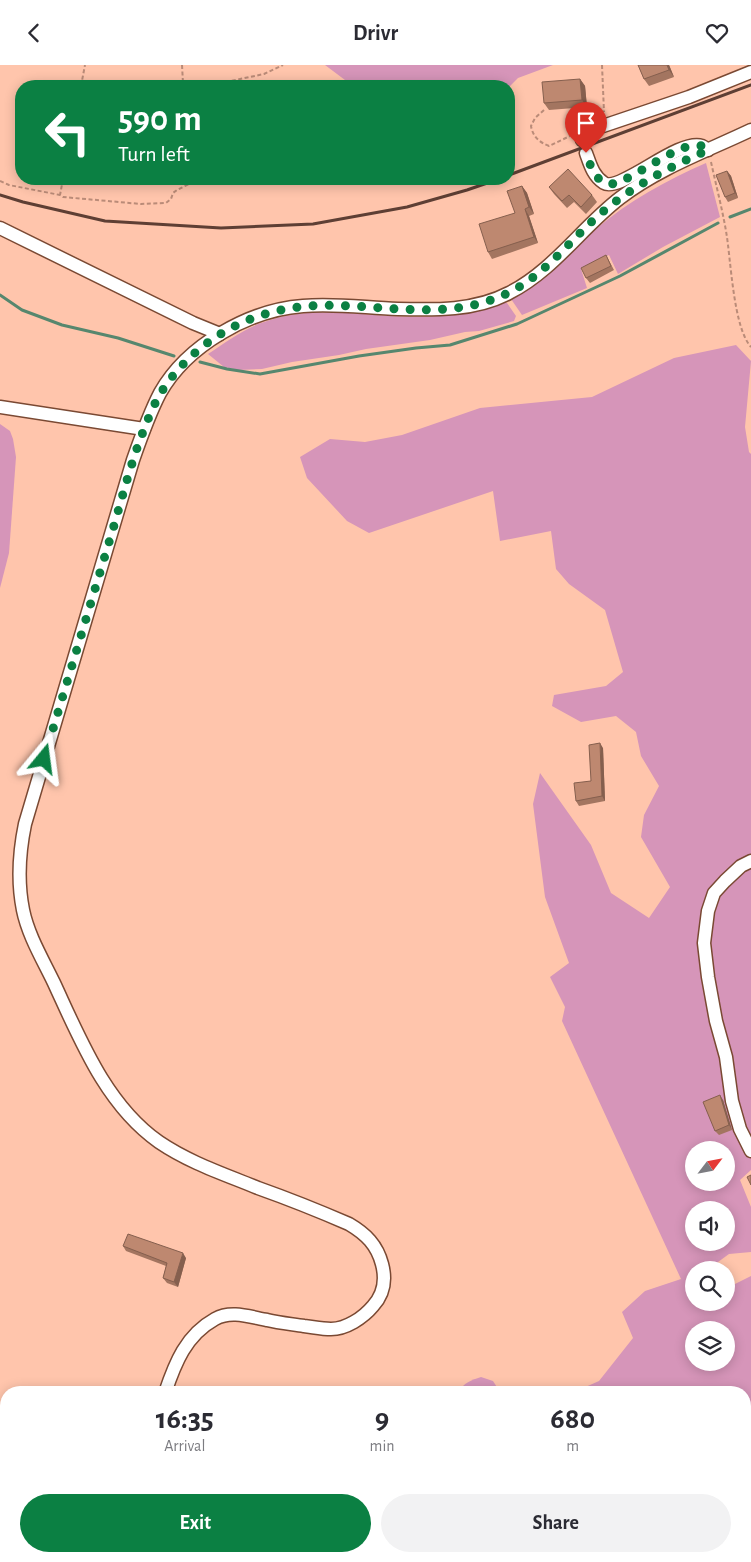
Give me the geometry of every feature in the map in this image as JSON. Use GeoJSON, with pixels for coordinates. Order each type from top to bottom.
{"type":"FeatureCollection","features":[{"type":"Feature","properties":{"kind":"street"},"geometry":{"type":"LineString","coordinates":[[582,140],[588,133],[600,127],[689,97],[751,72]]}},
{"type":"Feature","properties":{"kind":"street"},"geometry":{"type":"LineString","coordinates":[[168,1386],[183,1348],[199,1330],[214,1319],[234,1314],[278,1323],[330,1329],[341,1327],[352,1323],[372,1308],[382,1291],[384,1273],[374,1244],[362,1232],[349,1224],[196,1164],[158,1141],[136,1122],[113,1095],[89,1056],[33,939],[23,912],[18,866],[25,824],[133,460],[144,429],[161,392],[177,370],[196,352],[220,334],[242,321],[259,315],[302,306],[329,305],[374,309],[420,310],[454,308],[488,302],[508,294],[539,273],[564,251],[599,215],[622,196],[656,175],[751,130]]}},
{"type":"Feature","properties":{"kind":"street"},"geometry":{"type":"LineString","coordinates":[[586,153],[597,177],[605,184],[612,184],[623,180],[658,160],[693,145],[702,146],[708,150]]}},
{"type":"Feature","properties":{"kind":"street"},"geometry":{"type":"LineString","coordinates":[[0,228],[193,323],[220,334]]}},
{"type":"Feature","properties":{"kind":"street"},"geometry":{"type":"LineString","coordinates":[[0,407],[144,429]]}},
{"type":"Feature","properties":{"kind":"street"},"geometry":{"type":"LineString","coordinates":[[751,861],[741,866],[714,893],[708,911],[704,943],[708,977],[716,1021],[726,1057],[732,1101],[740,1129],[751,1151]]}},
{"type":"Feature","properties":{"kind":"path"},"geometry":{"type":"LineString","coordinates":[[82,80],[85,65]]}},
{"type":"Feature","properties":{"kind":"path"},"geometry":{"type":"LineString","coordinates":[[182,65],[183,80]]}},
{"type":"Feature","properties":{"kind":"path"},"geometry":{"type":"LineString","coordinates":[[236,80],[264,74],[282,65]]}},
{"type":"Feature","properties":{"kind":"path"},"geometry":{"type":"LineString","coordinates":[[602,65],[604,117]]}},
{"type":"Feature","properties":{"kind":"path"},"geometry":{"type":"LineString","coordinates":[[544,110],[535,118],[531,126],[533,135],[541,143],[549,146],[569,136],[578,135],[582,140]]}},
{"type":"Feature","properties":{"kind":"path"},"geometry":{"type":"LineString","coordinates":[[708,150],[725,229],[737,313],[742,331],[751,347]]}},
{"type":"Feature","properties":{"kind":"path"},"geometry":{"type":"LineString","coordinates":[[0,181],[9,185],[63,197],[142,204],[166,203],[171,199],[173,193],[187,185]]}},
{"type":"Feature","properties":{"kind":"path"},"geometry":{"type":"LineString","coordinates":[[60,195],[62,185]]}},
{"type":"Feature","properties":{"kind":"shaded area"},"geometry":{"type":"Polygon","coordinates":[[[325,65],[553,65],[518,78],[515,81],[345,80],[325,65]]]}},
{"type":"Feature","properties":{"kind":"shaded area"},"geometry":{"type":"Polygon","coordinates":[[[706,163],[720,217],[663,247],[618,274],[609,255],[581,269],[587,288],[522,315],[511,299],[542,279],[564,261],[597,228],[622,209],[663,184],[706,163]]]}},
{"type":"Feature","properties":{"kind":"shaded area"},"geometry":{"type":"Polygon","coordinates":[[[504,302],[507,303],[516,316],[514,321],[479,331],[465,332],[430,340],[366,349],[262,369],[238,370],[224,367],[208,354],[247,329],[281,317],[320,312],[417,317],[440,316],[483,309],[504,302]]]}},
{"type":"Feature","properties":{"kind":"shaded area"},"geometry":{"type":"Polygon","coordinates":[[[736,345],[751,361],[745,427],[749,452],[751,454],[751,1170],[740,1180],[751,1207],[751,1252],[729,1254],[719,1261],[685,1261],[685,1311],[735,1311],[735,1284],[751,1276],[751,1386],[588,1386],[599,1381],[633,1338],[622,1312],[645,1291],[681,1279],[562,1021],[565,1007],[550,977],[569,963],[545,897],[533,804],[540,773],[591,845],[611,893],[649,918],[670,887],[641,837],[644,815],[659,786],[641,756],[636,732],[616,716],[581,722],[552,706],[554,695],[606,686],[623,672],[605,610],[569,584],[556,569],[551,531],[500,541],[493,491],[369,533],[347,521],[307,478],[300,457],[330,439],[365,442],[402,435],[480,408],[592,397],[674,358],[736,345]]]}},
{"type":"Feature","properties":{"kind":"shaded area"},"geometry":{"type":"Polygon","coordinates":[[[0,424],[10,431],[16,457],[9,553],[0,588],[0,424]]]}},
{"type":"Feature","properties":{"kind":"shaded area"},"geometry":{"type":"Polygon","coordinates":[[[481,1377],[493,1381],[496,1386],[463,1386],[481,1377]]]}},
{"type":"Feature","properties":{"kind":"building"},"geometry":{"type":"Polygon","coordinates":[[[638,65],[667,65],[669,70],[644,79],[638,65]]]}},
{"type":"Feature","properties":{"kind":"building"},"geometry":{"type":"Polygon","coordinates":[[[580,79],[582,100],[544,103],[542,82],[580,79]]]}},
{"type":"Feature","properties":{"kind":"building"},"geometry":{"type":"Polygon","coordinates":[[[568,169],[592,195],[581,207],[569,195],[562,201],[549,187],[568,169]]]}},
{"type":"Feature","properties":{"kind":"building"},"geometry":{"type":"Polygon","coordinates":[[[727,171],[735,193],[725,197],[716,175],[727,171]]]}},
{"type":"Feature","properties":{"kind":"building"},"geometry":{"type":"Polygon","coordinates":[[[522,186],[529,207],[525,209],[534,237],[488,252],[479,224],[515,213],[507,191],[522,186]]]}},
{"type":"Feature","properties":{"kind":"building"},"geometry":{"type":"Polygon","coordinates":[[[606,255],[611,266],[586,278],[581,268],[606,255]]]}},
{"type":"Feature","properties":{"kind":"building"},"geometry":{"type":"Polygon","coordinates":[[[600,743],[602,796],[576,801],[574,783],[591,781],[589,745],[600,743]]]}},
{"type":"Feature","properties":{"kind":"building"},"geometry":{"type":"Polygon","coordinates":[[[720,1095],[729,1125],[715,1131],[703,1102],[720,1095]]]}},
{"type":"Feature","properties":{"kind":"building"},"geometry":{"type":"Polygon","coordinates":[[[751,1175],[751,1185],[747,1177],[751,1175]]]}},
{"type":"Feature","properties":{"kind":"building"},"geometry":{"type":"Polygon","coordinates":[[[128,1234],[183,1253],[174,1282],[163,1278],[167,1263],[123,1246],[128,1234]]]}},
{"type":"Feature","properties":{"kind":"waterway"},"geometry":{"type":"LineString","coordinates":[[730,217],[751,209]]}},
{"type":"Feature","properties":{"kind":"waterway"},"geometry":{"type":"LineString","coordinates":[[200,362],[227,369],[260,374],[359,356],[450,345],[517,324],[620,276],[718,223]]}},
{"type":"Feature","properties":{"kind":"waterway"},"geometry":{"type":"LineString","coordinates":[[0,295],[22,310],[62,325],[118,338],[174,356]]}},
{"type":"Feature","properties":{"kind":"railway"},"geometry":{"type":"LineString","coordinates":[[515,173],[751,85]]}},
{"type":"Feature","properties":{"kind":"railway"},"geometry":{"type":"LineString","coordinates":[[0,195],[105,221],[221,228],[313,224],[407,207],[482,185]]}},
{"type":"Feature","properties":{"kind":"route"},"geometry":{"type":"LineString","coordinates":[[44,759],[133,460],[144,429],[161,392],[177,370],[196,352],[220,334],[242,321],[259,315],[302,306],[329,305],[374,309],[446,309],[488,302],[508,294],[539,273],[564,251],[599,215],[622,196],[656,175],[708,150],[702,146],[693,145],[658,160],[623,180],[612,184],[605,184],[597,177],[586,153]]}}]}
